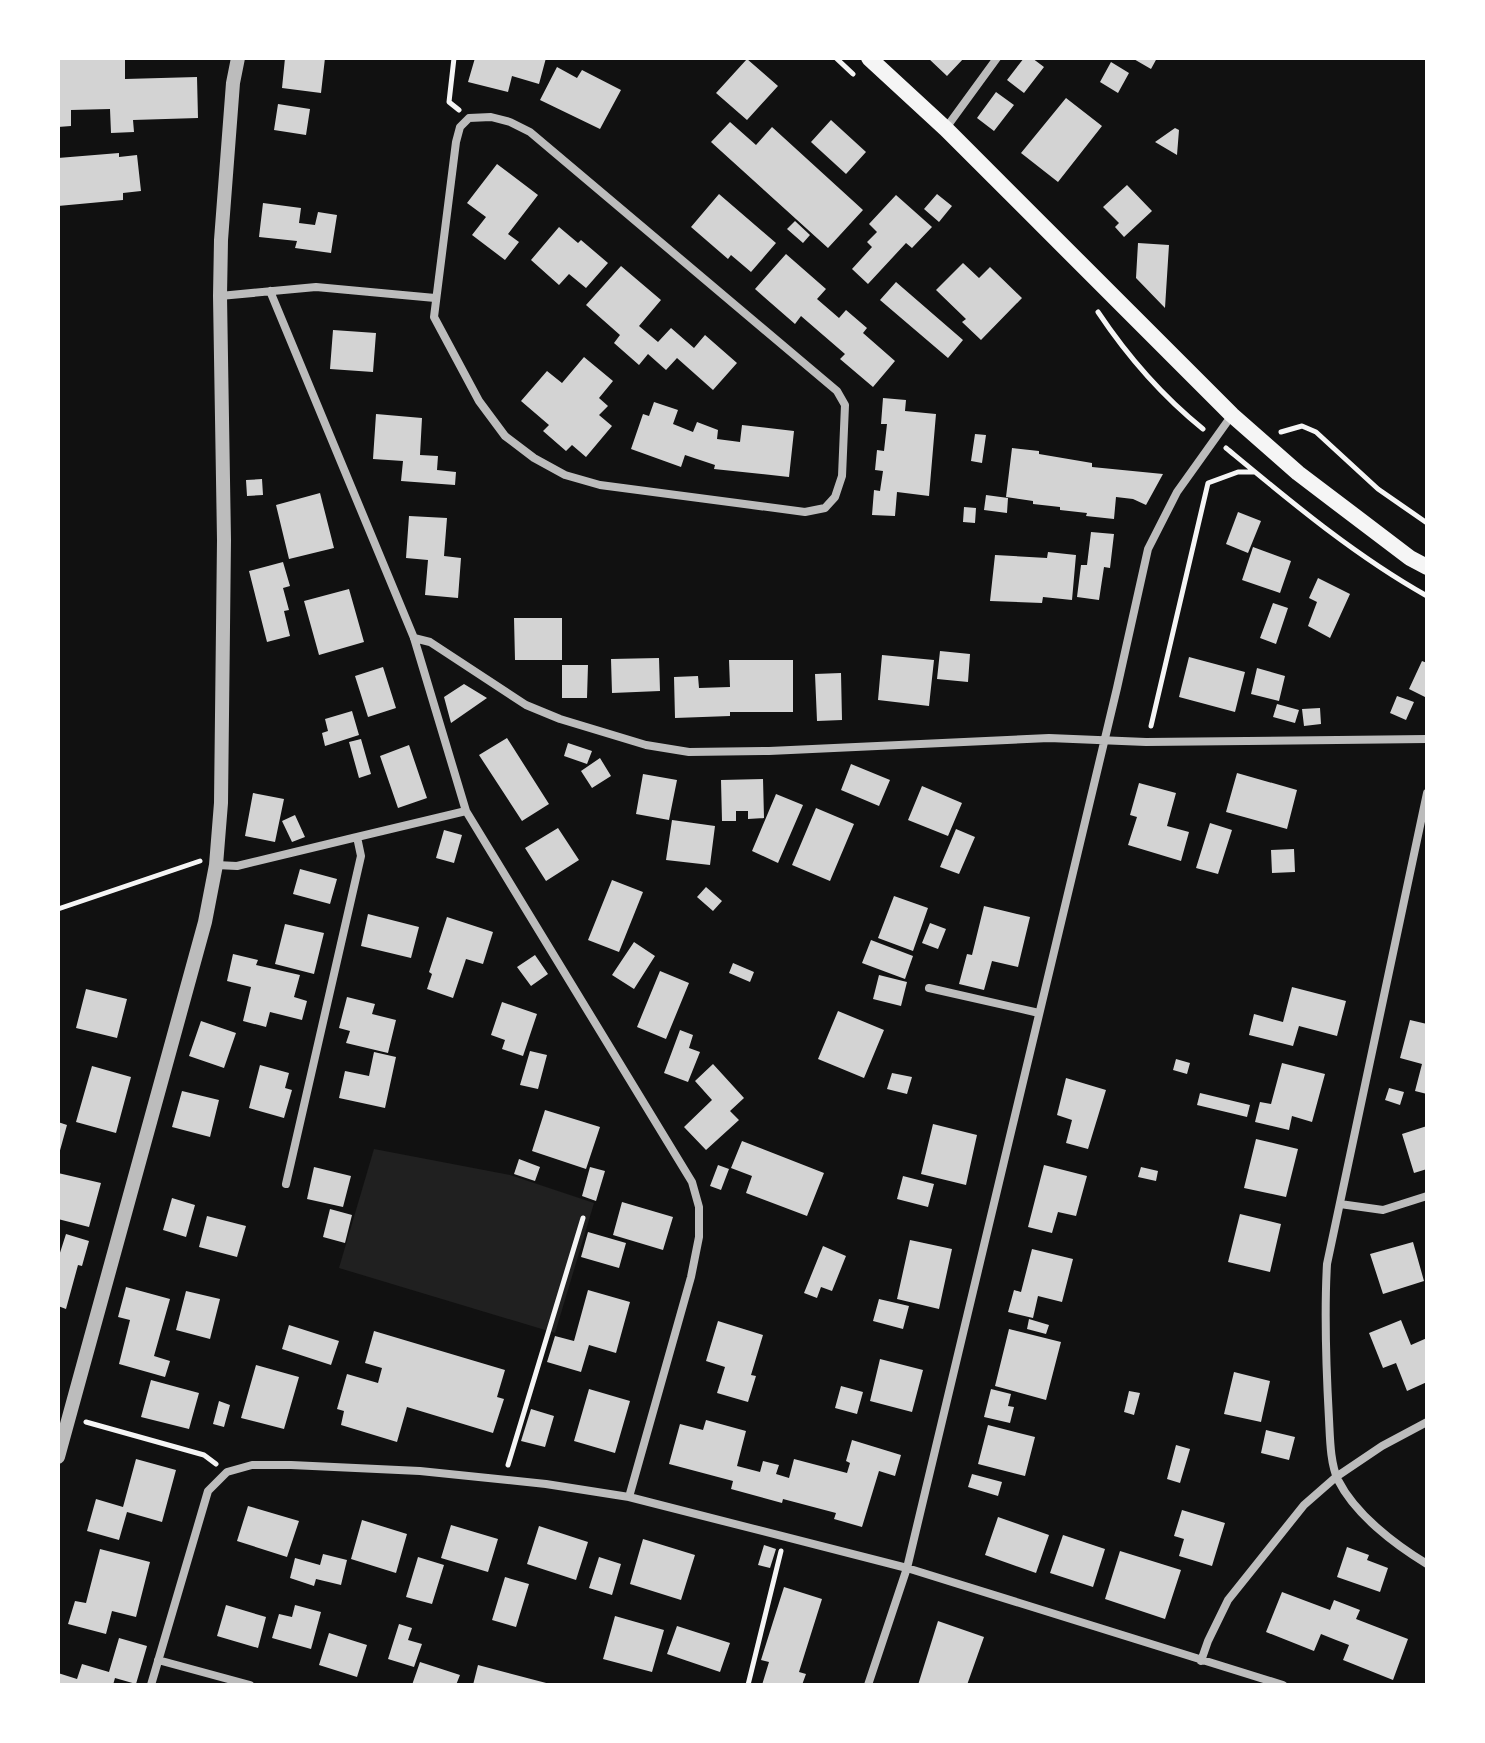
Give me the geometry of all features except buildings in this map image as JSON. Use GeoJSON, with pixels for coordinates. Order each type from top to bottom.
{"type":"FeatureCollection","features":[{"type":"Feature","properties":{"kind":"main road"},"geometry":{"type":"LineString","coordinates":[[869,58],[946,129],[1232,415],[1356,518],[1427,567]]}},
{"type":"Feature","properties":{"kind":"street"},"geometry":{"type":"LineString","coordinates":[[58,1457],[205,922],[216,865],[221,803],[224,540],[221,240],[230,115],[238,58]]}},
{"type":"Feature","properties":{"kind":"street"},"geometry":{"type":"LineString","coordinates":[[946,129],[997,58]]}},
{"type":"Feature","properties":{"kind":"street"},"geometry":{"type":"LineString","coordinates":[[491,117],[510,122],[530,132],[837,391],[845,405],[846,421],[842,476],[835,497],[825,508],[805,512],[600,485],[565,475],[534,458],[505,436],[479,401],[434,317],[435,298],[460,127],[469,118],[491,117]]}},
{"type":"Feature","properties":{"kind":"street"},"geometry":{"type":"LineString","coordinates":[[220,296],[316,287],[435,298]]}},
{"type":"Feature","properties":{"kind":"street"},"geometry":{"type":"LineString","coordinates":[[270,291],[414,638],[466,811],[692,1182],[699,1207],[699,1237],[691,1277],[629,1497]]}},
{"type":"Feature","properties":{"kind":"street"},"geometry":{"type":"LineString","coordinates":[[868,1685],[907,1568],[1148,549],[1177,492],[1232,415]]}},
{"type":"Feature","properties":{"kind":"street"},"geometry":{"type":"LineString","coordinates":[[414,638],[430,642],[526,705],[560,719],[646,745],[689,752],[1049,738],[1146,742],[1427,739]]}},
{"type":"Feature","properties":{"kind":"street"},"geometry":{"type":"LineString","coordinates":[[1427,793],[1327,1264],[1324,1317],[1336,1477],[1352,1502],[1406,1551],[1427,1564]]}},
{"type":"Feature","properties":{"kind":"street"},"geometry":{"type":"LineString","coordinates":[[216,865],[237,866],[466,811]]}},
{"type":"Feature","properties":{"kind":"street"},"geometry":{"type":"LineString","coordinates":[[286,1184],[361,856],[357,837]]}},
{"type":"Feature","properties":{"kind":"street"},"geometry":{"type":"LineString","coordinates":[[929,988],[1039,1013]]}},
{"type":"Feature","properties":{"kind":"street"},"geometry":{"type":"LineString","coordinates":[[1340,1204],[1383,1210],[1427,1196]]}},
{"type":"Feature","properties":{"kind":"street"},"geometry":{"type":"LineString","coordinates":[[1201,1661],[1228,1600],[1304,1505],[1336,1477],[1382,1446],[1427,1422]]}},
{"type":"Feature","properties":{"kind":"street"},"geometry":{"type":"LineString","coordinates":[[151,1685],[208,1491],[227,1472],[252,1465],[420,1471],[629,1497],[907,1568],[1283,1685]]}},
{"type":"Feature","properties":{"kind":"street"},"geometry":{"type":"LineString","coordinates":[[158,1660],[250,1685]]}},
{"type":"Feature","properties":{"kind":"path"},"geometry":{"type":"LineString","coordinates":[[454,58],[449,102],[469,118]]}},
{"type":"Feature","properties":{"kind":"path"},"geometry":{"type":"LineString","coordinates":[[1263,443],[1290,427],[1302,426],[1316,432],[1378,489],[1427,523]]}},
{"type":"Feature","properties":{"kind":"path"},"geometry":{"type":"LineString","coordinates":[[1146,742],[1208,483],[1238,472],[1255,472]]}},
{"type":"Feature","properties":{"kind":"path"},"geometry":{"type":"LineString","coordinates":[[58,909],[201,861],[216,865]]}},
{"type":"Feature","properties":{"kind":"path"},"geometry":{"type":"LineString","coordinates":[[504,1480],[583,1218]]}},
{"type":"Feature","properties":{"kind":"path"},"geometry":{"type":"LineString","coordinates":[[70,1417],[204,1455],[227,1472]]}},
{"type":"Feature","properties":{"kind":"path"},"geometry":{"type":"LineString","coordinates":[[748,1685],[785,1535]]}},
{"type":"Feature","properties":{"kind":"shaded area"},"geometry":{"type":"Polygon","coordinates":[[[374,1149],[510,1175],[594,1203],[555,1333],[339,1268],[374,1149]]]}}]}
